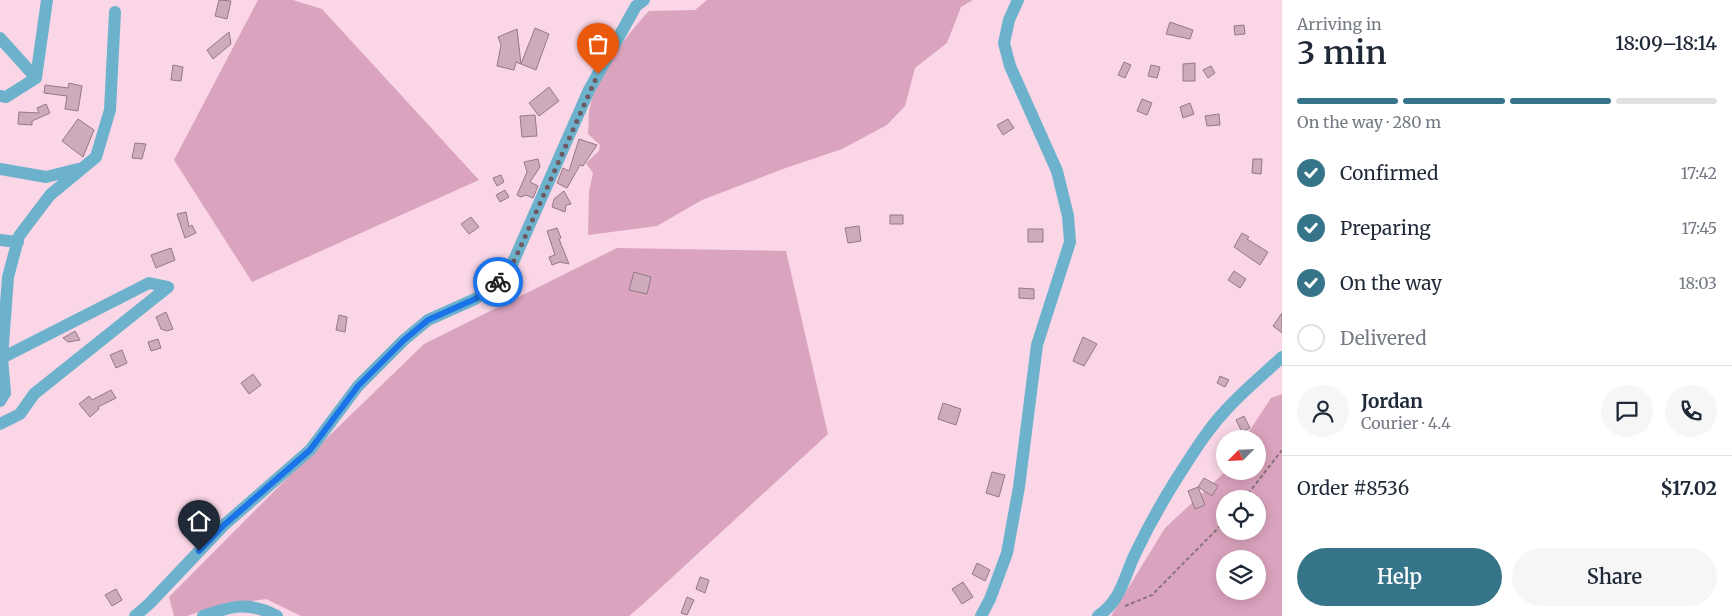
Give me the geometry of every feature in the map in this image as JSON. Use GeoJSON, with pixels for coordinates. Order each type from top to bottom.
{"type":"FeatureCollection","features":[{"type":"Feature","properties":{"kind":"street"},"geometry":{"type":"LineString","coordinates":[[0,96],[6,97],[36,78],[47,0]]}},
{"type":"Feature","properties":{"kind":"street"},"geometry":{"type":"LineString","coordinates":[[135,616],[150,604],[224,525],[310,450],[358,386],[404,340],[428,320],[475,299],[506,276],[589,90],[636,6],[644,0]]}},
{"type":"Feature","properties":{"kind":"street"},"geometry":{"type":"LineString","coordinates":[[980,616],[990,599],[1007,553],[1019,488],[1037,345],[1070,242],[1068,216],[1057,171],[1010,66],[1004,43],[1009,20],[1018,0]]}},
{"type":"Feature","properties":{"kind":"street"},"geometry":{"type":"LineString","coordinates":[[0,401],[5,393],[1,357],[4,274],[19,236],[50,195],[96,157],[110,110],[115,12]]}},
{"type":"Feature","properties":{"kind":"street"},"geometry":{"type":"LineString","coordinates":[[0,38],[36,78]]}},
{"type":"Feature","properties":{"kind":"street"},"geometry":{"type":"LineString","coordinates":[[0,169],[46,177],[83,167]]}},
{"type":"Feature","properties":{"kind":"street"},"geometry":{"type":"LineString","coordinates":[[0,240],[18,242]]}},
{"type":"Feature","properties":{"kind":"street"},"geometry":{"type":"LineString","coordinates":[[0,424],[20,414],[34,394],[168,287],[149,283],[1,357]]}},
{"type":"Feature","properties":{"kind":"street"},"geometry":{"type":"LineString","coordinates":[[1098,616],[1116,599],[1126,582],[1135,553],[1176,479],[1197,447],[1225,411],[1282,357]]}},
{"type":"Feature","properties":{"kind":"street"},"geometry":{"type":"LineString","coordinates":[[203,616],[246,605],[276,616]]}},
{"type":"Feature","properties":{"kind":"path"},"geometry":{"type":"LineString","coordinates":[[1251,490],[1282,450]]}},
{"type":"Feature","properties":{"kind":"path"},"geometry":{"type":"LineString","coordinates":[[1117,608],[1152,595],[1216,530]]}},
{"type":"Feature","properties":{"kind":"shaded area"},"geometry":{"type":"Polygon","coordinates":[[[258,0],[293,0],[322,9],[479,180],[252,282],[174,160],[258,0]]]}},
{"type":"Feature","properties":{"kind":"shaded area"},"geometry":{"type":"Polygon","coordinates":[[[707,0],[973,0],[961,7],[947,43],[915,68],[905,106],[887,125],[842,149],[702,200],[657,226],[588,235],[589,192],[593,173],[586,163],[599,151],[600,145],[588,134],[589,113],[593,95],[599,82],[622,43],[649,11],[695,10],[707,0]]]}},
{"type":"Feature","properties":{"kind":"shaded area"},"geometry":{"type":"Polygon","coordinates":[[[617,248],[786,251],[828,434],[629,616],[301,616],[266,599],[214,607],[187,616],[174,616],[169,597],[330,435],[424,344],[617,248]]]}},
{"type":"Feature","properties":{"kind":"shaded area"},"geometry":{"type":"Polygon","coordinates":[[[1282,394],[1282,616],[1111,616],[1165,528],[1216,480],[1266,480],[1266,430],[1250,430],[1271,398],[1282,394]]]}},
{"type":"Feature","properties":{"kind":"building"},"geometry":{"type":"Polygon","coordinates":[[[219,0],[231,1],[227,19],[215,16],[219,0]]]}},
{"type":"Feature","properties":{"kind":"building"},"geometry":{"type":"Polygon","coordinates":[[[1170,22],[1193,30],[1190,39],[1166,34],[1170,22]]]}},
{"type":"Feature","properties":{"kind":"building"},"geometry":{"type":"Polygon","coordinates":[[[1244,25],[1245,34],[1235,35],[1234,26],[1244,25]]]}},
{"type":"Feature","properties":{"kind":"building"},"geometry":{"type":"Polygon","coordinates":[[[535,28],[549,34],[536,70],[521,64],[535,28]]]}},
{"type":"Feature","properties":{"kind":"building"},"geometry":{"type":"Polygon","coordinates":[[[517,29],[521,64],[516,62],[514,70],[497,66],[501,45],[498,37],[517,29]]]}},
{"type":"Feature","properties":{"kind":"building"},"geometry":{"type":"Polygon","coordinates":[[[229,32],[231,44],[213,59],[207,50],[229,32]]]}},
{"type":"Feature","properties":{"kind":"building"},"geometry":{"type":"Polygon","coordinates":[[[1124,62],[1131,65],[1125,78],[1118,75],[1124,62]]]}},
{"type":"Feature","properties":{"kind":"building"},"geometry":{"type":"Polygon","coordinates":[[[1195,63],[1195,81],[1183,81],[1183,64],[1195,63]]]}},
{"type":"Feature","properties":{"kind":"building"},"geometry":{"type":"Polygon","coordinates":[[[173,65],[183,67],[181,81],[171,80],[173,65]]]}},
{"type":"Feature","properties":{"kind":"building"},"geometry":{"type":"Polygon","coordinates":[[[1151,65],[1160,67],[1157,78],[1148,76],[1151,65]]]}},
{"type":"Feature","properties":{"kind":"building"},"geometry":{"type":"Polygon","coordinates":[[[1211,66],[1215,73],[1208,78],[1203,70],[1211,66]]]}},
{"type":"Feature","properties":{"kind":"building"},"geometry":{"type":"Polygon","coordinates":[[[69,83],[82,86],[78,111],[65,109],[67,96],[44,93],[45,85],[68,88],[69,83]]]}},
{"type":"Feature","properties":{"kind":"building"},"geometry":{"type":"Polygon","coordinates":[[[549,87],[559,101],[539,116],[529,103],[549,87]]]}},
{"type":"Feature","properties":{"kind":"building"},"geometry":{"type":"Polygon","coordinates":[[[1142,99],[1152,103],[1147,115],[1137,111],[1142,99]]]}},
{"type":"Feature","properties":{"kind":"building"},"geometry":{"type":"Polygon","coordinates":[[[1190,103],[1194,114],[1183,118],[1180,107],[1190,103]]]}},
{"type":"Feature","properties":{"kind":"building"},"geometry":{"type":"Polygon","coordinates":[[[46,104],[50,113],[32,121],[32,125],[18,124],[19,112],[39,113],[37,108],[46,104]]]}},
{"type":"Feature","properties":{"kind":"building"},"geometry":{"type":"Polygon","coordinates":[[[1219,114],[1220,125],[1207,126],[1205,116],[1219,114]]]}},
{"type":"Feature","properties":{"kind":"building"},"geometry":{"type":"Polygon","coordinates":[[[535,115],[537,136],[522,137],[520,116],[535,115]]]}},
{"type":"Feature","properties":{"kind":"building"},"geometry":{"type":"Polygon","coordinates":[[[78,119],[94,130],[83,157],[62,141],[78,119]]]}},
{"type":"Feature","properties":{"kind":"building"},"geometry":{"type":"Polygon","coordinates":[[[1008,119],[1014,128],[1003,135],[997,125],[1008,119]]]}},
{"type":"Feature","properties":{"kind":"building"},"geometry":{"type":"Polygon","coordinates":[[[579,139],[597,145],[583,166],[580,165],[567,188],[557,183],[563,168],[569,171],[579,139]]]}},
{"type":"Feature","properties":{"kind":"building"},"geometry":{"type":"Polygon","coordinates":[[[135,143],[146,144],[142,159],[132,158],[135,143]]]}},
{"type":"Feature","properties":{"kind":"building"},"geometry":{"type":"Polygon","coordinates":[[[538,159],[540,167],[530,182],[538,186],[533,198],[526,195],[521,197],[517,195],[527,172],[524,162],[538,159]]]}},
{"type":"Feature","properties":{"kind":"building"},"geometry":{"type":"Polygon","coordinates":[[[1253,159],[1262,159],[1261,174],[1252,173],[1253,159]]]}},
{"type":"Feature","properties":{"kind":"building"},"geometry":{"type":"Polygon","coordinates":[[[501,175],[504,182],[497,186],[493,178],[501,175]]]}},
{"type":"Feature","properties":{"kind":"building"},"geometry":{"type":"Polygon","coordinates":[[[505,190],[509,197],[500,202],[496,195],[505,190]]]}},
{"type":"Feature","properties":{"kind":"building"},"geometry":{"type":"Polygon","coordinates":[[[564,191],[571,204],[566,205],[565,212],[552,207],[554,199],[564,191]]]}},
{"type":"Feature","properties":{"kind":"building"},"geometry":{"type":"Polygon","coordinates":[[[186,212],[189,227],[192,225],[196,233],[185,238],[177,214],[186,212]]]}},
{"type":"Feature","properties":{"kind":"building"},"geometry":{"type":"Polygon","coordinates":[[[890,215],[903,215],[903,224],[890,224],[890,215]]]}},
{"type":"Feature","properties":{"kind":"building"},"geometry":{"type":"Polygon","coordinates":[[[471,217],[479,227],[469,234],[461,224],[471,217]]]}},
{"type":"Feature","properties":{"kind":"building"},"geometry":{"type":"Polygon","coordinates":[[[859,226],[861,241],[848,243],[845,228],[859,226]]]}},
{"type":"Feature","properties":{"kind":"building"},"geometry":{"type":"Polygon","coordinates":[[[557,228],[561,238],[559,239],[569,264],[560,262],[552,265],[549,257],[555,255],[547,231],[557,228]]]}},
{"type":"Feature","properties":{"kind":"building"},"geometry":{"type":"Polygon","coordinates":[[[1028,229],[1043,229],[1043,242],[1028,242],[1028,229]]]}},
{"type":"Feature","properties":{"kind":"building"},"geometry":{"type":"Polygon","coordinates":[[[1242,233],[1249,237],[1247,239],[1268,252],[1260,265],[1234,247],[1242,233]]]}},
{"type":"Feature","properties":{"kind":"building"},"geometry":{"type":"Polygon","coordinates":[[[171,248],[175,260],[156,268],[151,255],[171,248]]]}},
{"type":"Feature","properties":{"kind":"building"},"geometry":{"type":"Polygon","coordinates":[[[1234,271],[1246,279],[1240,288],[1228,280],[1234,271]]]}},
{"type":"Feature","properties":{"kind":"building"},"geometry":{"type":"Polygon","coordinates":[[[634,272],[651,277],[647,294],[629,290],[634,272]]]}},
{"type":"Feature","properties":{"kind":"building"},"geometry":{"type":"Polygon","coordinates":[[[1019,288],[1034,289],[1034,299],[1019,298],[1019,288]]]}},
{"type":"Feature","properties":{"kind":"building"},"geometry":{"type":"Polygon","coordinates":[[[166,312],[173,329],[167,331],[161,329],[156,317],[166,312]]]}},
{"type":"Feature","properties":{"kind":"building"},"geometry":{"type":"Polygon","coordinates":[[[1282,313],[1282,333],[1273,326],[1282,313]]]}},
{"type":"Feature","properties":{"kind":"building"},"geometry":{"type":"Polygon","coordinates":[[[339,315],[347,317],[345,332],[336,330],[339,315]]]}},
{"type":"Feature","properties":{"kind":"building"},"geometry":{"type":"Polygon","coordinates":[[[75,331],[80,340],[68,342],[63,338],[75,331]]]}},
{"type":"Feature","properties":{"kind":"building"},"geometry":{"type":"Polygon","coordinates":[[[1083,337],[1097,344],[1084,366],[1073,361],[1083,337]]]}},
{"type":"Feature","properties":{"kind":"building"},"geometry":{"type":"Polygon","coordinates":[[[158,339],[161,348],[151,351],[148,342],[158,339]]]}},
{"type":"Feature","properties":{"kind":"building"},"geometry":{"type":"Polygon","coordinates":[[[122,350],[127,363],[116,368],[110,355],[122,350]]]}},
{"type":"Feature","properties":{"kind":"building"},"geometry":{"type":"Polygon","coordinates":[[[253,374],[261,385],[249,394],[241,383],[253,374]]]}},
{"type":"Feature","properties":{"kind":"building"},"geometry":{"type":"Polygon","coordinates":[[[1220,376],[1229,380],[1225,387],[1217,383],[1220,376]]]}},
{"type":"Feature","properties":{"kind":"building"},"geometry":{"type":"Polygon","coordinates":[[[111,390],[116,398],[98,407],[99,409],[90,417],[79,404],[89,396],[92,400],[111,390]]]}},
{"type":"Feature","properties":{"kind":"building"},"geometry":{"type":"Polygon","coordinates":[[[943,403],[961,409],[956,425],[938,419],[943,403]]]}},
{"type":"Feature","properties":{"kind":"building"},"geometry":{"type":"Polygon","coordinates":[[[1244,416],[1250,428],[1241,430],[1236,420],[1244,416]]]}},
{"type":"Feature","properties":{"kind":"building"},"geometry":{"type":"Polygon","coordinates":[[[992,472],[1005,475],[999,497],[986,493],[992,472]]]}},
{"type":"Feature","properties":{"kind":"building"},"geometry":{"type":"Polygon","coordinates":[[[1204,478],[1218,486],[1212,496],[1198,487],[1204,478]]]}},
{"type":"Feature","properties":{"kind":"building"},"geometry":{"type":"Polygon","coordinates":[[[1198,487],[1205,505],[1195,509],[1188,491],[1198,487]]]}},
{"type":"Feature","properties":{"kind":"building"},"geometry":{"type":"Polygon","coordinates":[[[977,563],[990,570],[985,581],[972,574],[977,563]]]}},
{"type":"Feature","properties":{"kind":"building"},"geometry":{"type":"Polygon","coordinates":[[[700,577],[709,580],[705,593],[696,589],[700,577]]]}},
{"type":"Feature","properties":{"kind":"building"},"geometry":{"type":"Polygon","coordinates":[[[963,582],[973,597],[962,604],[952,589],[963,582]]]}},
{"type":"Feature","properties":{"kind":"building"},"geometry":{"type":"Polygon","coordinates":[[[116,589],[122,600],[112,606],[105,595],[116,589]]]}},
{"type":"Feature","properties":{"kind":"building"},"geometry":{"type":"Polygon","coordinates":[[[687,597],[694,600],[687,615],[681,613],[687,597]]]}},
{"type":"Feature","properties":{"kind":"way so far"},"geometry":{"type":"LineString","coordinates":[[498,282],[506,276],[516,257],[589,90],[598,74]]}},
{"type":"Feature","properties":{"kind":"route"},"geometry":{"type":"LineString","coordinates":[[199,551],[224,525],[310,450],[358,386],[404,340],[428,320],[475,299],[498,282]]}}]}
